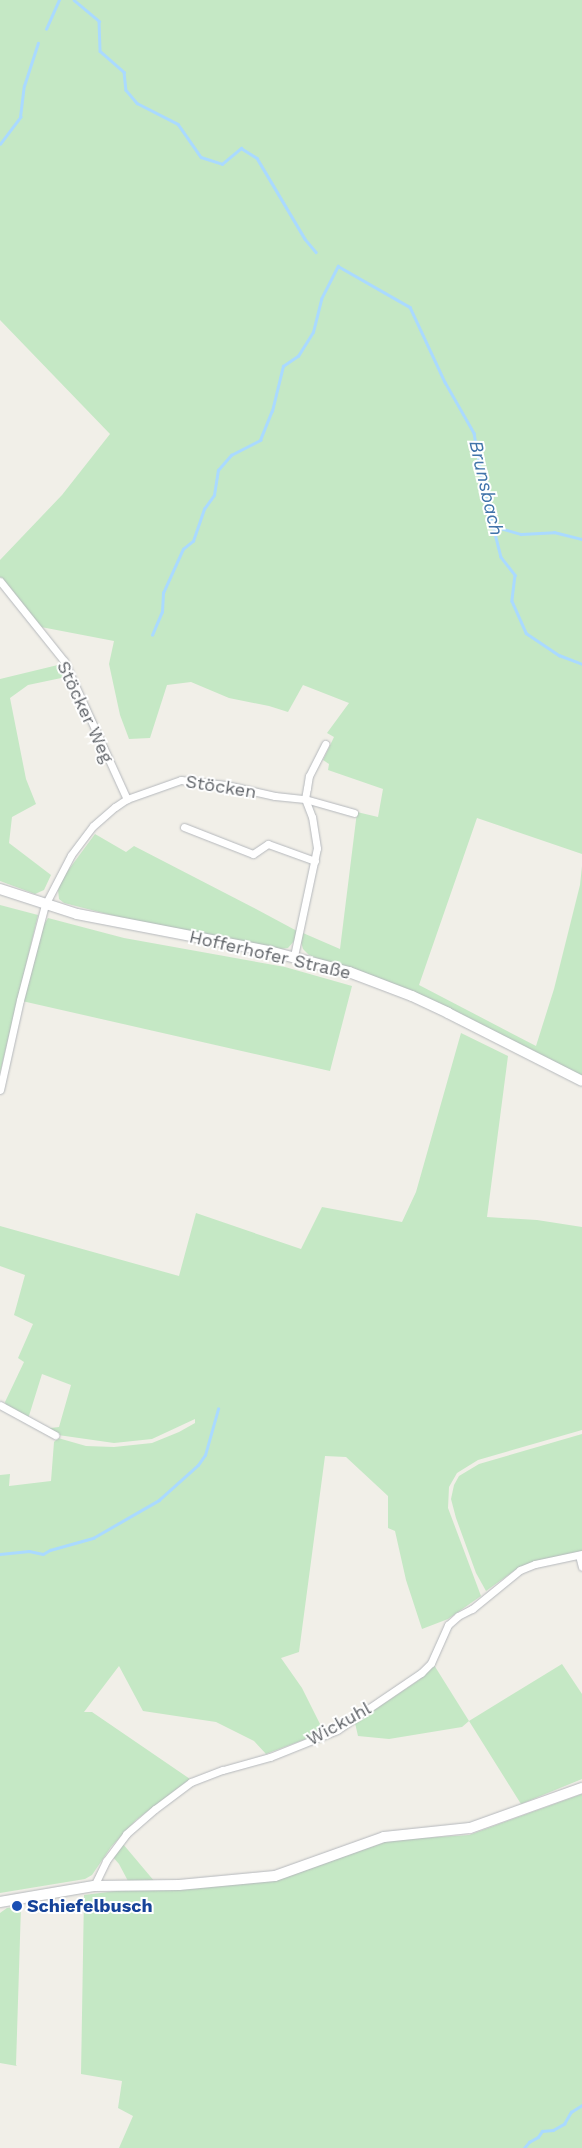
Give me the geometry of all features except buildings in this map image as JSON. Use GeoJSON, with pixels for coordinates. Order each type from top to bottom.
{"type":"FeatureCollection","features":[{"type":"Feature","properties":{"kind":"street","name":"Stöcker Weg"},"geometry":{"type":"LineString","coordinates":[[0,581],[64,661],[127,799]]}},
{"type":"Feature","properties":{"kind":"street"},"geometry":{"type":"LineString","coordinates":[[294,956],[317,848],[316,832],[305,799],[309,776],[325,744]]}},
{"type":"Feature","properties":{"kind":"street","name":"Stöcken"},"geometry":{"type":"LineString","coordinates":[[0,1090],[20,1000],[45,905],[64,866],[93,826],[127,799],[177,780],[226,785],[275,796],[305,799],[354,813]]}},
{"type":"Feature","properties":{"kind":"street"},"geometry":{"type":"LineString","coordinates":[[184,827],[253,854],[268,844],[315,861]]}},
{"type":"Feature","properties":{"kind":"street","name":"Hofferhofer Straße"},"geometry":{"type":"LineString","coordinates":[[0,889],[45,905],[119,923],[294,956],[356,974],[412,996],[582,1081]]}},
{"type":"Feature","properties":{"kind":"street"},"geometry":{"type":"LineString","coordinates":[[0,1405],[55,1435]]}},
{"type":"Feature","properties":{"kind":"street","name":"Wickuhl"},"geometry":{"type":"LineString","coordinates":[[94,1886],[106,1862],[126,1834],[191,1782],[223,1770],[277,1755],[337,1730],[422,1673],[431,1663],[448,1625],[458,1616],[472,1609],[520,1570],[535,1564],[580,1554],[582,1567]]}},
{"type":"Feature","properties":{"kind":"street"},"geometry":{"type":"LineString","coordinates":[[0,1902],[94,1886],[179,1885],[275,1876],[384,1837],[470,1828],[582,1788]]}},
{"type":"Feature","properties":{"kind":"green space"},"geometry":{"type":"Polygon","coordinates":[[[0,0],[582,0],[582,854],[477,818],[419,985],[536,1046],[554,989],[580,885],[582,866],[582,1076],[415,993],[373,976],[320,960],[309,955],[303,949],[301,942],[303,933],[340,949],[357,812],[378,817],[383,789],[328,770],[329,764],[323,760],[334,737],[327,733],[349,703],[303,685],[288,712],[229,698],[191,682],[167,685],[150,738],[129,739],[120,715],[109,664],[114,641],[41,627],[0,577],[0,560],[62,495],[110,434],[0,320],[0,0]]]}},
{"type":"Feature","properties":{"kind":"green space"},"geometry":{"type":"Polygon","coordinates":[[[62,664],[66,677],[28,685],[10,698],[26,779],[36,804],[12,817],[9,843],[51,875],[44,890],[35,894],[0,881],[0,679],[62,664]]]}},
{"type":"Feature","properties":{"kind":"green space"},"geometry":{"type":"Polygon","coordinates":[[[95,834],[126,852],[134,846],[256,909],[297,931],[295,940],[288,948],[281,949],[162,928],[64,903],[59,899],[58,890],[61,880],[95,834]]]}},
{"type":"Feature","properties":{"kind":"green space"},"geometry":{"type":"Polygon","coordinates":[[[0,905],[38,915],[0,1073],[0,905]]]}},
{"type":"Feature","properties":{"kind":"green space"},"geometry":{"type":"Polygon","coordinates":[[[48,918],[124,938],[285,967],[352,986],[330,1071],[22,1001],[41,929],[48,918]]]}},
{"type":"Feature","properties":{"kind":"green space"},"geometry":{"type":"Polygon","coordinates":[[[461,1033],[508,1056],[487,1217],[537,1220],[582,1227],[582,1430],[478,1460],[457,1473],[449,1487],[448,1508],[481,1596],[448,1619],[422,1629],[406,1580],[395,1531],[388,1528],[388,1496],[346,1457],[325,1456],[299,1652],[281,1658],[302,1688],[324,1732],[266,1754],[254,1741],[216,1722],[143,1711],[119,1666],[84,1712],[92,1712],[190,1779],[136,1820],[111,1847],[92,1875],[85,1879],[0,1893],[0,1475],[10,1474],[9,1486],[51,1481],[54,1442],[58,1438],[86,1446],[114,1447],[152,1443],[179,1432],[195,1423],[195,1419],[152,1439],[114,1443],[58,1435],[43,1429],[59,1427],[71,1385],[42,1374],[28,1419],[6,1406],[5,1402],[24,1362],[18,1358],[33,1324],[14,1315],[25,1275],[0,1266],[0,1226],[179,1276],[196,1213],[301,1249],[322,1207],[402,1222],[416,1192],[461,1033]]]}},
{"type":"Feature","properties":{"kind":"green space"},"geometry":{"type":"Polygon","coordinates":[[[582,1434],[582,1551],[518,1568],[486,1591],[476,1573],[451,1499],[454,1485],[459,1476],[479,1464],[582,1434]]]}},
{"type":"Feature","properties":{"kind":"green space"},"geometry":{"type":"Polygon","coordinates":[[[562,1664],[582,1694],[582,1779],[521,1804],[469,1721],[562,1664]]]}},
{"type":"Feature","properties":{"kind":"green space"},"geometry":{"type":"Polygon","coordinates":[[[434,1665],[469,1721],[462,1727],[389,1739],[358,1736],[355,1723],[419,1680],[434,1665]]]}},
{"type":"Feature","properties":{"kind":"green space"},"geometry":{"type":"Polygon","coordinates":[[[582,1794],[582,2148],[119,2148],[133,2116],[118,2108],[122,2081],[81,2074],[84,1895],[132,1889],[191,1889],[283,1878],[391,1840],[469,1835],[582,1794]]]}},
{"type":"Feature","properties":{"kind":"green space"},"geometry":{"type":"Polygon","coordinates":[[[123,1844],[155,1882],[128,1881],[119,1864],[112,1856],[123,1844]]]}},
{"type":"Feature","properties":{"kind":"green space"},"geometry":{"type":"Polygon","coordinates":[[[21,1906],[17,2066],[0,2063],[0,1913],[7,1908],[21,1906]]]}},
{"type":"Feature","properties":{"kind":"waterway"},"geometry":{"type":"LineString","coordinates":[[46,29],[59,0]]}},
{"type":"Feature","properties":{"kind":"waterway","name":"Brunsbach"},"geometry":{"type":"LineString","coordinates":[[74,0],[99,21],[100,51],[124,72],[126,90],[137,103],[178,124],[201,157],[222,164],[241,148],[257,158],[305,239],[316,252]]}},
{"type":"Feature","properties":{"kind":"waterway"},"geometry":{"type":"LineString","coordinates":[[0,144],[20,117],[24,86],[38,43]]}},
{"type":"Feature","properties":{"kind":"waterway","name":"Brunsbach"},"geometry":{"type":"LineString","coordinates":[[152,635],[162,612],[163,593],[183,549],[193,541],[204,509],[214,495],[218,470],[231,455],[260,440],[272,411],[283,366],[298,356],[313,332],[321,299],[338,266],[410,307],[445,382],[474,433],[484,490],[501,557],[515,575],[512,601],[526,633],[559,655],[582,664]]}},
{"type":"Feature","properties":{"kind":"waterway"},"geometry":{"type":"LineString","coordinates":[[493,526],[521,534],[554,532],[582,539]]}},
{"type":"Feature","properties":{"kind":"waterway"},"geometry":{"type":"LineString","coordinates":[[0,1554],[29,1551],[43,1554],[50,1550],[93,1538],[159,1500],[198,1465],[205,1455],[218,1409]]}},
{"type":"Feature","properties":{"kind":"waterway"},"geometry":{"type":"LineString","coordinates":[[524,2148],[529,2142],[538,2137],[542,2131],[553,2130],[564,2124],[571,2112],[582,2105]]}},
{"type":"Feature","properties":{"kind":"place","name":"Schiefelbusch"},"geometry":{"type":"Point","coordinates":[17,1906]}}]}
